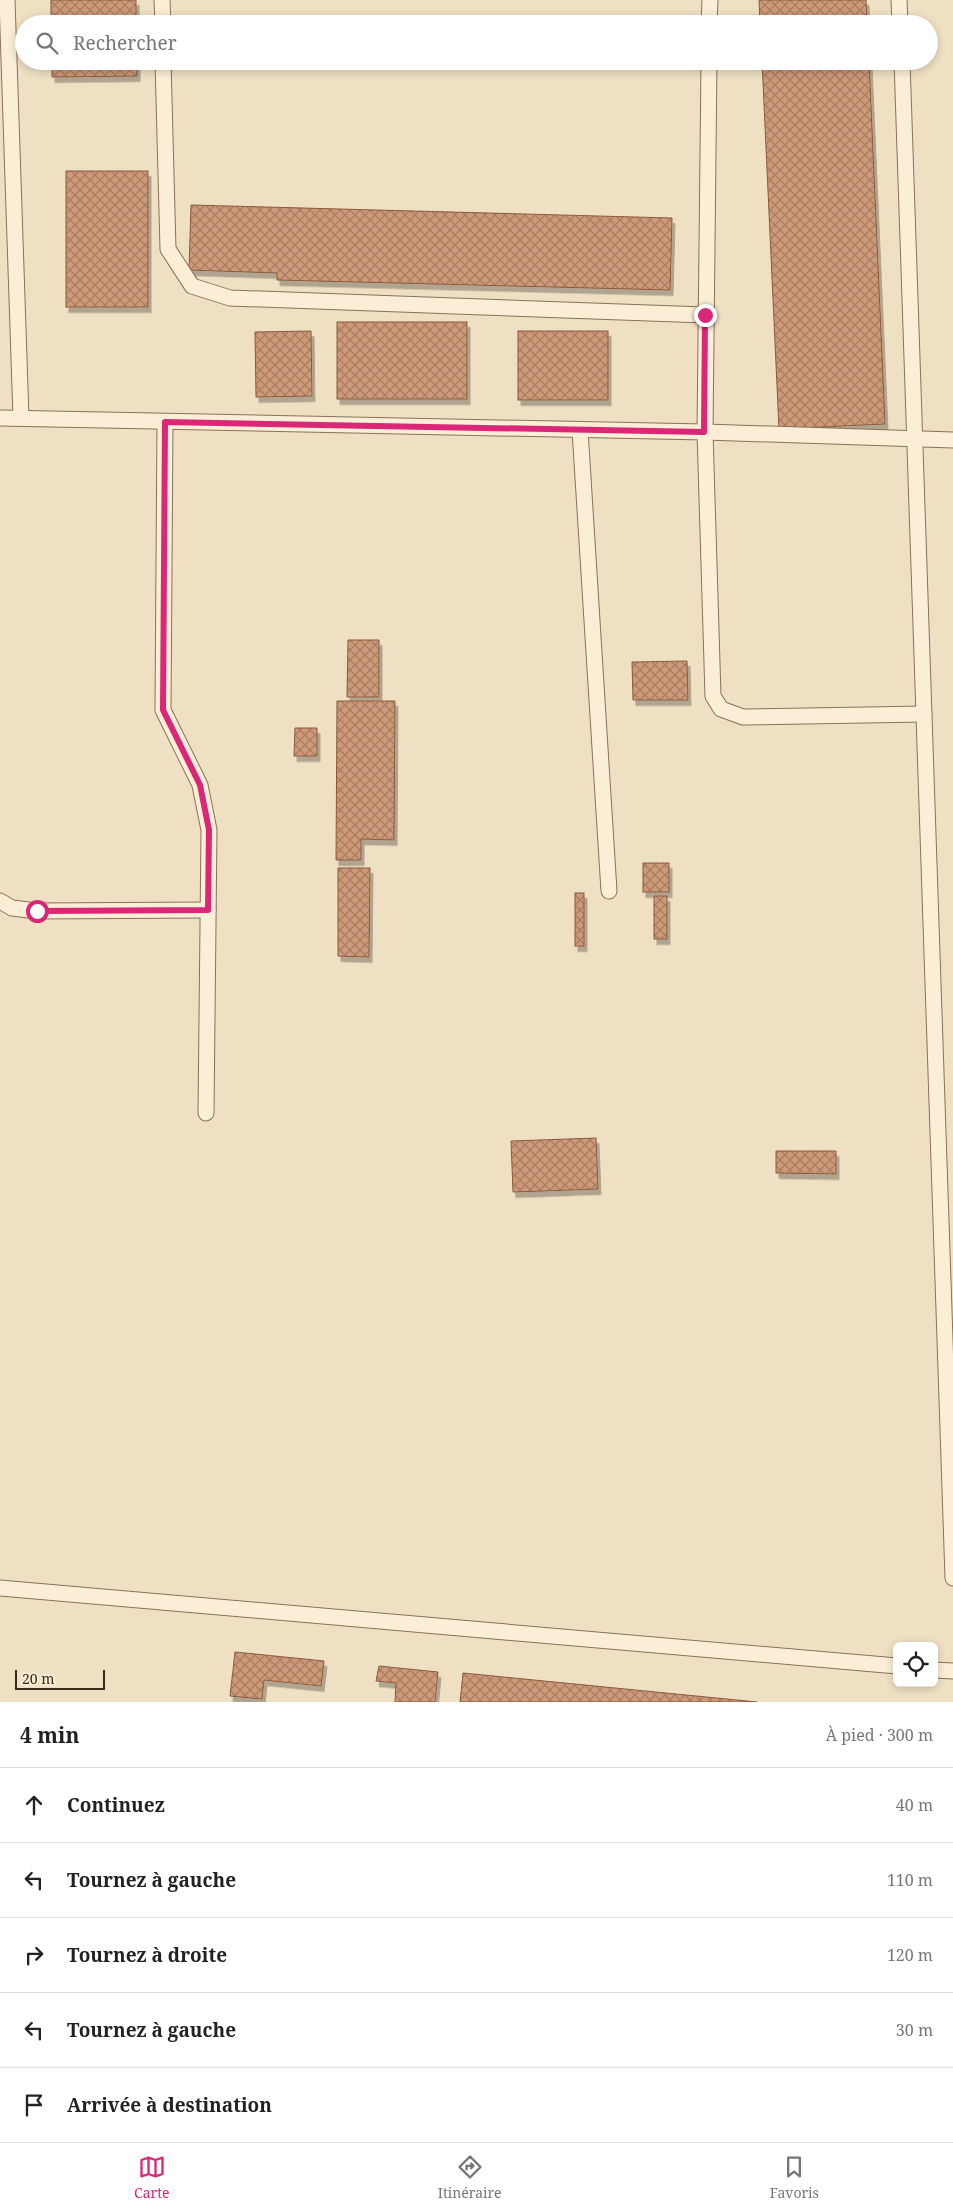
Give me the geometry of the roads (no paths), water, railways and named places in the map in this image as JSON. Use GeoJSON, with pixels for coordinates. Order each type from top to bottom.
{"type":"FeatureCollection","features":[{"type":"Feature","properties":{"kind":"lane"},"geometry":{"type":"LineString","coordinates":[[8,0],[21,418]]}},
{"type":"Feature","properties":{"kind":"lane"},"geometry":{"type":"LineString","coordinates":[[162,0],[162,15]]}},
{"type":"Feature","properties":{"kind":"lane"},"geometry":{"type":"LineString","coordinates":[[709,15],[710,0]]}},
{"type":"Feature","properties":{"kind":"lane"},"geometry":{"type":"LineString","coordinates":[[900,0],[900,15]]}},
{"type":"Feature","properties":{"kind":"lane"},"geometry":{"type":"LineString","coordinates":[[163,70],[168,249],[192,286],[230,298],[705,315]]}},
{"type":"Feature","properties":{"kind":"lane"},"geometry":{"type":"LineString","coordinates":[[709,70],[704,432],[713,696],[721,709],[743,717],[924,714]]}},
{"type":"Feature","properties":{"kind":"lane"},"geometry":{"type":"LineString","coordinates":[[902,70],[953,1578]]}},
{"type":"Feature","properties":{"kind":"lane"},"geometry":{"type":"LineString","coordinates":[[0,418],[704,432],[953,440]]}},
{"type":"Feature","properties":{"kind":"lane"},"geometry":{"type":"LineString","coordinates":[[165,422],[163,710],[200,785],[209,830],[206,1113]]}},
{"type":"Feature","properties":{"kind":"lane"},"geometry":{"type":"LineString","coordinates":[[580,430],[609,891]]}},
{"type":"Feature","properties":{"kind":"lane"},"geometry":{"type":"LineString","coordinates":[[0,901],[12,908],[37,911],[208,910]]}},
{"type":"Feature","properties":{"kind":"lane"},"geometry":{"type":"LineString","coordinates":[[0,1588],[893,1666]]}},
{"type":"Feature","properties":{"kind":"lane"},"geometry":{"type":"LineString","coordinates":[[938,1670],[953,1671]]}}]}
